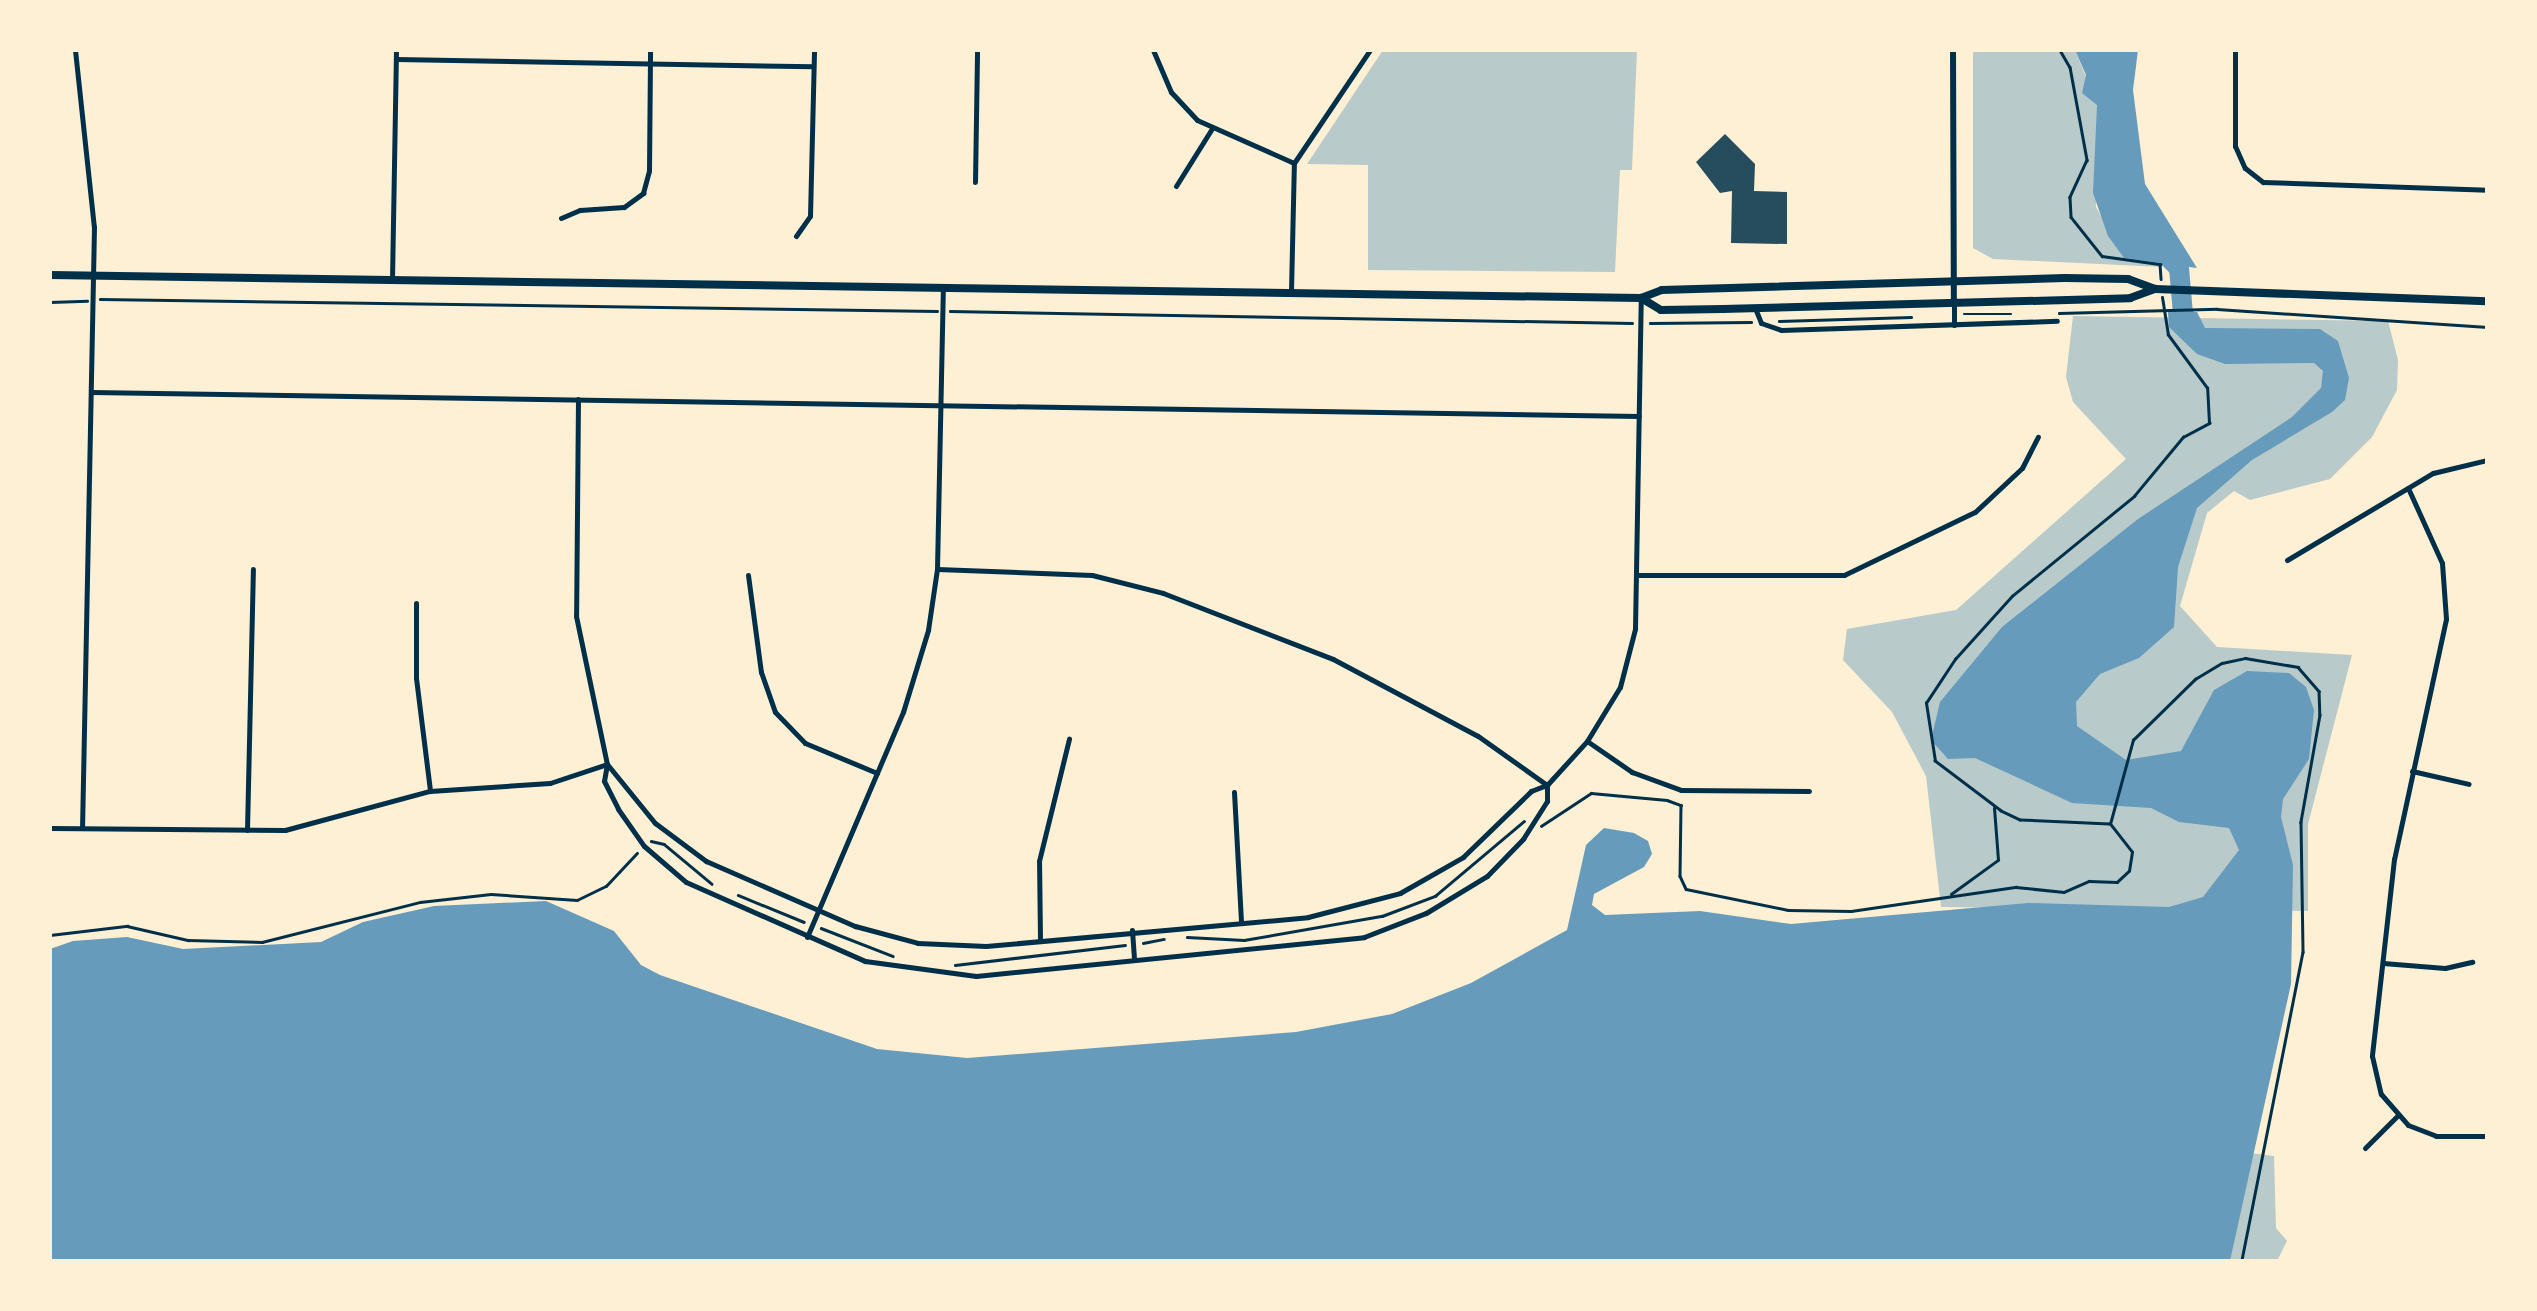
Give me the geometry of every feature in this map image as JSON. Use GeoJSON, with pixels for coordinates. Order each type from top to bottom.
{"type":"FeatureCollection","features":[{"type":"Feature","properties":{"kind":"main road"},"geometry":{"type":"LineString","coordinates":[[50,276],[1641,298],[1662,290],[1954,279],[2128,279],[2155,288],[2487,301]]}},
{"type":"Feature","properties":{"kind":"main road"},"geometry":{"type":"LineString","coordinates":[[1641,298],[1661,310],[2130,298],[2155,288]]}},
{"type":"Feature","properties":{"kind":"street"},"geometry":{"type":"LineString","coordinates":[[75,50],[93,210],[82,828]]}},
{"type":"Feature","properties":{"kind":"street"},"geometry":{"type":"LineString","coordinates":[[392,280],[396,50]]}},
{"type":"Feature","properties":{"kind":"street"},"geometry":{"type":"LineString","coordinates":[[560,218],[580,210],[624,207],[643,193],[649,171],[650,50]]}},
{"type":"Feature","properties":{"kind":"street"},"geometry":{"type":"LineString","coordinates":[[796,236],[810,216],[814,50]]}},
{"type":"Feature","properties":{"kind":"street"},"geometry":{"type":"LineString","coordinates":[[975,182],[977,50]]}},
{"type":"Feature","properties":{"kind":"street"},"geometry":{"type":"LineString","coordinates":[[1154,50],[1171,92],[1212,130],[1294,162]]}},
{"type":"Feature","properties":{"kind":"street"},"geometry":{"type":"LineString","coordinates":[[1291,294],[1294,162],[1370,50]]}},
{"type":"Feature","properties":{"kind":"street"},"geometry":{"type":"LineString","coordinates":[[1953,50],[1954,325]]}},
{"type":"Feature","properties":{"kind":"street"},"geometry":{"type":"LineString","coordinates":[[2234,50],[2232,112],[2238,158],[2252,175],[2275,186],[2487,190]]}},
{"type":"Feature","properties":{"kind":"street"},"geometry":{"type":"LineString","coordinates":[[396,59],[813,66]]}},
{"type":"Feature","properties":{"kind":"street"},"geometry":{"type":"LineString","coordinates":[[1176,186],[1212,130]]}},
{"type":"Feature","properties":{"kind":"street"},"geometry":{"type":"LineString","coordinates":[[808,937],[918,671],[937,569],[943,289]]}},
{"type":"Feature","properties":{"kind":"street"},"geometry":{"type":"LineString","coordinates":[[578,399],[576,616],[607,764],[604,780],[618,810],[671,872],[714,898],[883,967],[956,977],[1134,958],[1330,944],[1412,920],[1487,876],[1510,854],[1546,801],[1548,786],[1586,741],[1630,657],[1637,575],[1641,298]]}},
{"type":"Feature","properties":{"kind":"street"},"geometry":{"type":"LineString","coordinates":[[1756,308],[1760,321],[1781,330],[2057,321]]}},
{"type":"Feature","properties":{"kind":"street"},"geometry":{"type":"LineString","coordinates":[[91,392],[1639,416]]}},
{"type":"Feature","properties":{"kind":"street"},"geometry":{"type":"LineString","coordinates":[[1637,575],[1844,575],[1975,512],[2022,468],[2038,437]]}},
{"type":"Feature","properties":{"kind":"street"},"geometry":{"type":"LineString","coordinates":[[2288,560],[2408,488],[2458,464],[2487,460]]}},
{"type":"Feature","properties":{"kind":"street"},"geometry":{"type":"LineString","coordinates":[[2408,488],[2436,543],[2447,602],[2412,771],[2382,962],[2372,1056],[2381,1094],[2397,1116],[2436,1136],[2487,1136]]}},
{"type":"Feature","properties":{"kind":"street"},"geometry":{"type":"LineString","coordinates":[[247,830],[253,568]]}},
{"type":"Feature","properties":{"kind":"street"},"geometry":{"type":"LineString","coordinates":[[937,569],[1092,575],[1162,593],[1333,659],[1478,736],[1548,786]]}},
{"type":"Feature","properties":{"kind":"street"},"geometry":{"type":"LineString","coordinates":[[748,575],[761,672],[774,712],[805,743],[877,773]]}},
{"type":"Feature","properties":{"kind":"street"},"geometry":{"type":"LineString","coordinates":[[416,603],[416,678],[430,791]]}},
{"type":"Feature","properties":{"kind":"street"},"geometry":{"type":"LineString","coordinates":[[1040,939],[1038,861],[1069,739]]}},
{"type":"Feature","properties":{"kind":"street"},"geometry":{"type":"LineString","coordinates":[[1586,741],[1632,772],[1682,790],[1809,791]]}},
{"type":"Feature","properties":{"kind":"street"},"geometry":{"type":"LineString","coordinates":[[50,828],[247,830],[307,826],[430,791],[550,784],[607,764]]}},
{"type":"Feature","properties":{"kind":"street"},"geometry":{"type":"LineString","coordinates":[[607,764],[679,843],[819,910],[918,943],[970,946],[1324,915],[1400,893],[1462,857],[1531,791],[1548,786]]}},
{"type":"Feature","properties":{"kind":"street"},"geometry":{"type":"LineString","coordinates":[[2412,771],[2468,784]]}},
{"type":"Feature","properties":{"kind":"street"},"geometry":{"type":"LineString","coordinates":[[1234,792],[1242,922]]}},
{"type":"Feature","properties":{"kind":"street"},"geometry":{"type":"LineString","coordinates":[[1132,930],[1134,958]]}},
{"type":"Feature","properties":{"kind":"street"},"geometry":{"type":"LineString","coordinates":[[2382,962],[2445,968],[2472,962]]}},
{"type":"Feature","properties":{"kind":"street"},"geometry":{"type":"LineString","coordinates":[[2365,1148],[2397,1116]]}},
{"type":"Feature","properties":{"kind":"path"},"geometry":{"type":"LineString","coordinates":[[1537,825],[1591,793],[1646,795],[1680,806],[1681,881],[1697,895],[1812,912],[2024,886],[2064,892],[2090,882],[2122,880],[2132,852],[2110,824],[2008,815],[1933,757],[1928,693],[2012,596],[2134,496],[2183,436],[2207,426],[2212,412],[2203,379],[2166,329],[2160,264],[2105,258],[2070,216],[2070,197],[2087,160],[2070,67],[2060,50]]}},
{"type":"Feature","properties":{"kind":"path"},"geometry":{"type":"LineString","coordinates":[[50,302],[1641,323],[1916,316]]}},
{"type":"Feature","properties":{"kind":"path"},"geometry":{"type":"LineString","coordinates":[[2044,313],[2217,309],[2487,327]]}},
{"type":"Feature","properties":{"kind":"path"},"geometry":{"type":"LineString","coordinates":[[1954,314],[2027,313]]}},
{"type":"Feature","properties":{"kind":"path"},"geometry":{"type":"LineString","coordinates":[[2110,824],[2126,757],[2146,725],[2200,674],[2222,662],[2245,658],[2298,667],[2319,692],[2319,735],[2300,822],[2301,966],[2268,1102],[2242,1261]]}},
{"type":"Feature","properties":{"kind":"path"},"geometry":{"type":"LineString","coordinates":[[1949,895],[1998,860],[1994,805]]}},
{"type":"Feature","properties":{"kind":"path"},"geometry":{"type":"LineString","coordinates":[[1996,824],[2008,815]]}},
{"type":"Feature","properties":{"kind":"path"},"geometry":{"type":"LineString","coordinates":[[647,844],[660,841],[725,891],[804,922]]}},
{"type":"Feature","properties":{"kind":"path"},"geometry":{"type":"LineString","coordinates":[[50,934],[117,926],[188,940],[262,942],[420,902],[491,894],[577,900],[606,886],[641,849]]}},
{"type":"Feature","properties":{"kind":"shaded area"},"geometry":{"type":"Polygon","coordinates":[[[1383,50],[1637,50],[1632,170],[1620,170],[1615,272],[1368,270],[1368,165],[1307,164],[1383,50]]]}},
{"type":"Feature","properties":{"kind":"shaded area"},"geometry":{"type":"Polygon","coordinates":[[[1973,50],[2075,50],[2097,104],[2096,207],[2124,258],[2161,262],[2162,267],[1993,259],[1973,248],[1973,50]]]}},
{"type":"Feature","properties":{"kind":"shaded area"},"geometry":{"type":"Polygon","coordinates":[[[2073,316],[2388,321],[2398,360],[2397,390],[2372,437],[2330,479],[2250,500],[2234,491],[2207,513],[2180,606],[2217,647],[2352,655],[2308,824],[2308,911],[1941,907],[1926,776],[1892,712],[1843,660],[1847,629],[1956,610],[2126,459],[2073,402],[2066,377],[2073,316]]]}},
{"type":"Feature","properties":{"kind":"shaded area"},"geometry":{"type":"Polygon","coordinates":[[[2250,1153],[2274,1156],[2276,1228],[2287,1241],[2277,1261],[2230,1261],[2250,1153]]]}},
{"type":"Feature","properties":{"kind":"water"},"geometry":{"type":"Polygon","coordinates":[[[2075,50],[2138,50],[2133,90],[2145,184],[2197,268],[2124,258],[2108,236],[2093,193],[2097,105],[2082,93],[2086,75],[2075,50]]]}},
{"type":"Feature","properties":{"kind":"water"},"geometry":{"type":"Polygon","coordinates":[[[2168,312],[2197,312],[2205,328],[2320,329],[2338,341],[2349,378],[2345,400],[2332,412],[2252,460],[2197,508],[2178,567],[2174,627],[2139,658],[2100,674],[2076,702],[2077,726],[2126,760],[2181,751],[2214,690],[2247,671],[2289,673],[2306,687],[2314,710],[2309,759],[2283,799],[2281,817],[2293,865],[2291,984],[2230,1261],[50,1261],[50,949],[73,941],[127,937],[183,949],[321,942],[363,922],[434,906],[546,901],[614,931],[641,965],[660,975],[877,1049],[967,1058],[1296,1032],[1392,1014],[1471,983],[1567,930],[1586,845],[1604,828],[1634,833],[1648,841],[1652,854],[1644,867],[1594,894],[1592,905],[1605,915],[1700,911],[1791,924],[2028,903],[2169,907],[2203,897],[2239,850],[2229,828],[2179,822],[2151,808],[2072,803],[1975,758],[1948,759],[1931,740],[1940,702],[2002,627],[2138,519],[2292,417],[2321,388],[2323,371],[2314,363],[2225,364],[2197,354],[2169,327],[2168,312]]]}},
{"type":"Feature","properties":{"kind":"building"},"geometry":{"type":"Polygon","coordinates":[[[1725,134],[1755,164],[1754,191],[1787,192],[1787,244],[1731,243],[1732,191],[1720,193],[1696,162],[1725,134]]]}},
{"type":"Feature","properties":{"kind":"waterway"},"geometry":{"type":"LineString","coordinates":[[2161,250],[2179,268],[2183,314],[2194,329]]}}]}
